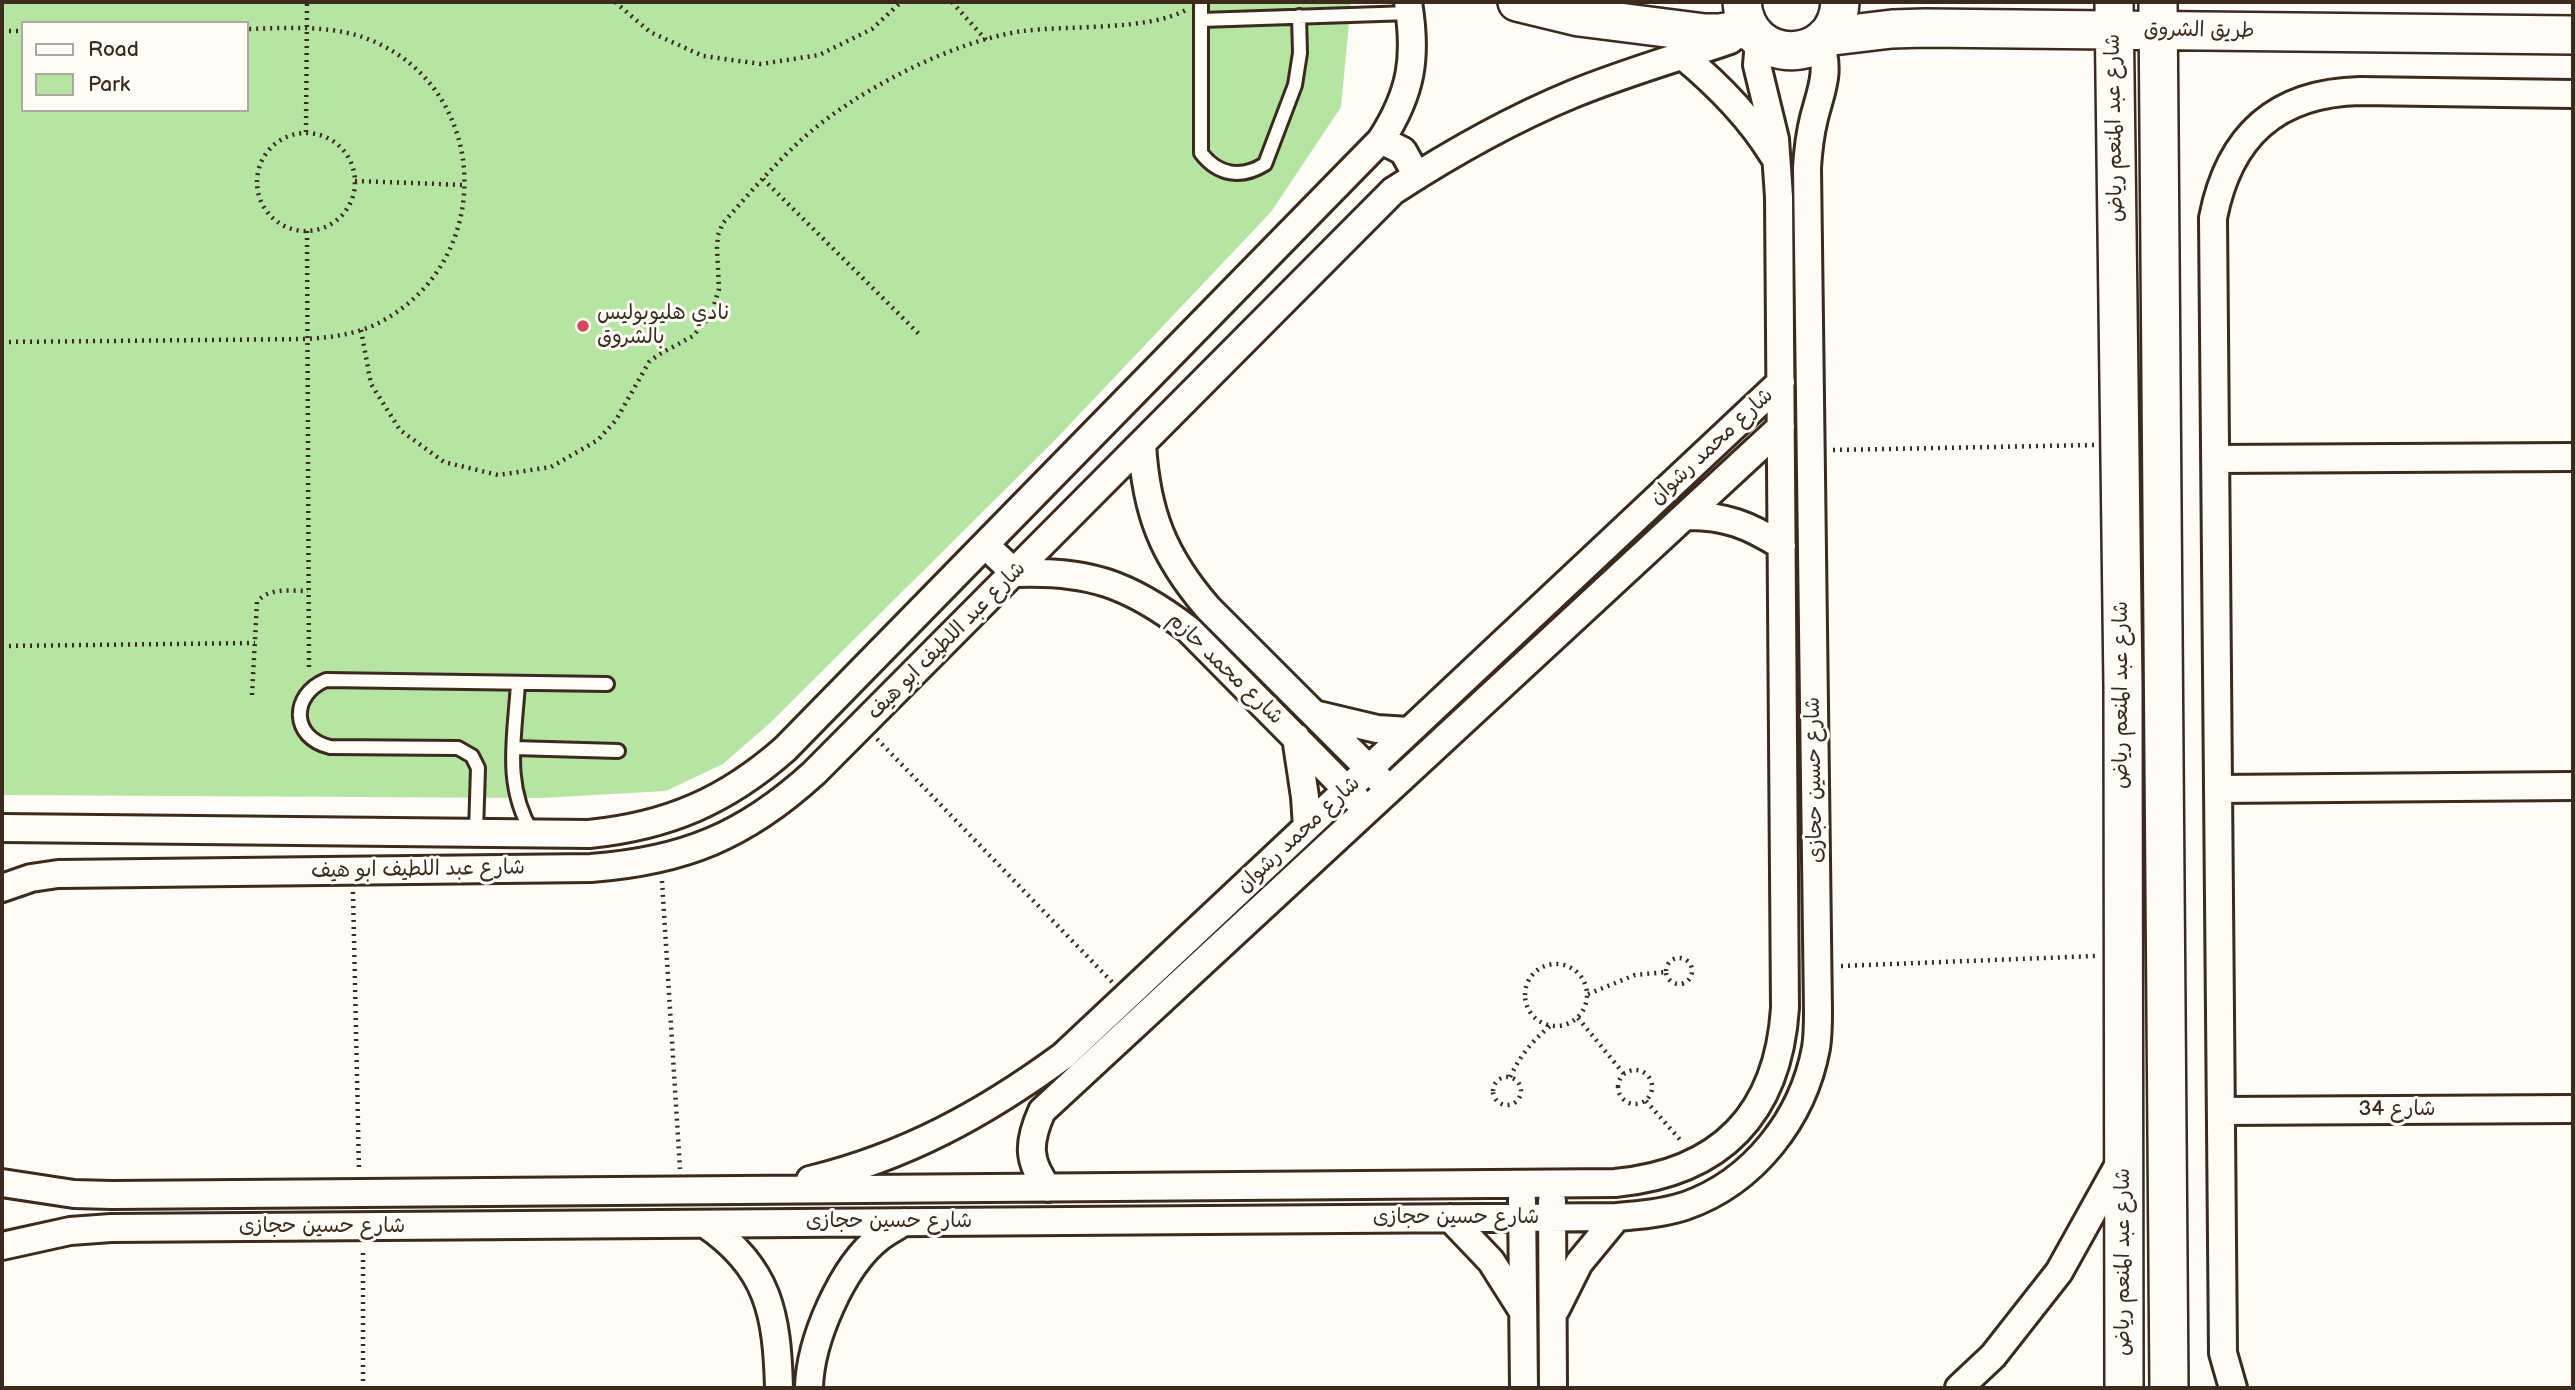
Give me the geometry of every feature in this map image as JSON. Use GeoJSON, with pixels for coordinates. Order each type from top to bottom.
{"type":"FeatureCollection","features":[{"type":"Feature","properties":{"kind":"street"},"geometry":{"type":"LineString","coordinates":[[1517,2],[1579,17],[1704,33],[1720,33],[1750,25]]}},
{"type":"Feature","properties":{"kind":"street"},"geometry":{"type":"LineString","coordinates":[[1823,39],[1834,25],[1840,2]]}},
{"type":"Feature","properties":{"kind":"street","name":"شارع عبد اللطيف ابو هيف"},"geometry":{"type":"LineString","coordinates":[[2,828],[589,834],[650,825],[690,811],[736,788],[785,749],[1381,140],[1396,117],[1412,66],[1413,40],[1409,7]]}},
{"type":"Feature","properties":{"kind":"street","name":"طريق الشروق"},"geometry":{"type":"LineString","coordinates":[[1750,25],[1778,50],[1790,51],[1800,50],[1823,39],[1892,29],[2114,16],[2573,35]]}},
{"type":"Feature","properties":{"kind":"street","name":"شارع عبد المنعم رياض"},"geometry":{"type":"LineString","coordinates":[[2114,16],[2123,687],[2124,1388]]}},
{"type":"Feature","properties":{"kind":"street","name":"شارع عبد المنعم رياض"},"geometry":{"type":"LineString","coordinates":[[2158,16],[2169,1388]]}},
{"type":"Feature","properties":{"kind":"street","name":"شارع عبد اللطيف ابو هيف"},"geometry":{"type":"LineString","coordinates":[[2,888],[31,878],[58,874],[626,866],[695,849],[728,835],[759,818],[788,797],[1393,191],[1477,140],[1561,99],[1626,73],[1683,56],[1750,25]]}},
{"type":"Feature","properties":{"kind":"street","name":"شارع حسين حجازى"},"geometry":{"type":"LineString","coordinates":[[2,1183],[74,1194],[1615,1183],[1649,1180],[1681,1170],[1711,1153],[1737,1132],[1758,1105],[1774,1075],[1783,1042],[1786,1008],[1778,164],[1750,25]]}},
{"type":"Feature","properties":{"kind":"street","name":"شارع حسين حجازى"},"geometry":{"type":"LineString","coordinates":[[2,1246],[70,1231],[111,1228],[1617,1217],[1653,1214],[1687,1205],[1748,1169],[1773,1144],[1793,1114],[1811,1070],[1816,1046],[1818,966],[1807,168],[1814,118],[1826,77],[1823,39]]}},
{"type":"Feature","properties":{"kind":"street"},"geometry":{"type":"LineString","coordinates":[[1683,56],[1705,74],[1745,116],[1778,164]]}},
{"type":"Feature","properties":{"kind":"street"},"geometry":{"type":"LineString","coordinates":[[2233,1388],[2223,1353],[2213,218],[2218,191],[2228,166],[2261,124],[2283,109],[2308,98],[2333,92],[2573,94]]}},
{"type":"Feature","properties":{"kind":"street"},"geometry":{"type":"LineString","coordinates":[[1381,140],[1402,151],[1417,176]]}},
{"type":"Feature","properties":{"kind":"street","name":"شارع محمد رشوان"},"geometry":{"type":"LineString","coordinates":[[757,1190],[812,1180],[866,1164],[919,1143],[969,1119],[1063,1056],[1780,382]]}},
{"type":"Feature","properties":{"kind":"street"},"geometry":{"type":"LineString","coordinates":[[1781,420],[1810,412]]}},
{"type":"Feature","properties":{"kind":"street","name":"شارع محمد رشوان"},"geometry":{"type":"LineString","coordinates":[[1048,1188],[1038,1175],[1031,1145],[1042,1111],[1685,516],[1781,420]]}},
{"type":"Feature","properties":{"kind":"street","name":"شارع محمد حازم"},"geometry":{"type":"LineString","coordinates":[[1142,444],[1144,480],[1152,516],[1166,550],[1184,581],[1390,790]]}},
{"type":"Feature","properties":{"kind":"street"},"geometry":{"type":"LineString","coordinates":[[2215,459],[2573,457]]}},
{"type":"Feature","properties":{"kind":"street"},"geometry":{"type":"LineString","coordinates":[[1685,516],[1709,516],[1735,522],[1760,532],[1782,546]]}},
{"type":"Feature","properties":{"kind":"street"},"geometry":{"type":"LineString","coordinates":[[985,545],[1014,573]]}},
{"type":"Feature","properties":{"kind":"street","name":"شارع محمد حازم"},"geometry":{"type":"LineString","coordinates":[[1014,573],[1052,572],[1089,577],[1125,588],[1158,606],[1188,629],[1368,810]]}},
{"type":"Feature","properties":{"kind":"street"},"geometry":{"type":"LineString","coordinates":[[2123,687],[2164,686]]}},
{"type":"Feature","properties":{"kind":"street"},"geometry":{"type":"LineString","coordinates":[[1315,715],[1345,723],[1409,731]]}},
{"type":"Feature","properties":{"kind":"street"},"geometry":{"type":"LineString","coordinates":[[1296,737],[1302,767],[1307,827]]}},
{"type":"Feature","properties":{"kind":"street"},"geometry":{"type":"LineString","coordinates":[[2218,789],[2573,786]]}},
{"type":"Feature","properties":{"kind":"street","name":"شارع 34"},"geometry":{"type":"LineString","coordinates":[[2221,1111],[2573,1109]]}},
{"type":"Feature","properties":{"kind":"street"},"geometry":{"type":"LineString","coordinates":[[1959,1388],[1993,1356],[2059,1272],[2124,1155]]}},
{"type":"Feature","properties":{"kind":"street"},"geometry":{"type":"LineString","coordinates":[[1521,1184],[1524,1388]]}},
{"type":"Feature","properties":{"kind":"street"},"geometry":{"type":"LineString","coordinates":[[1552,1184],[1553,1388]]}},
{"type":"Feature","properties":{"kind":"street"},"geometry":{"type":"LineString","coordinates":[[681,1191],[693,1224],[730,1241],[750,1266],[765,1295],[775,1326],[779,1388]]}},
{"type":"Feature","properties":{"kind":"street"},"geometry":{"type":"LineString","coordinates":[[1553,1317],[1579,1264],[1617,1217]]}},
{"type":"Feature","properties":{"kind":"street"},"geometry":{"type":"LineString","coordinates":[[1450,1218],[1491,1261],[1523,1311]]}},
{"type":"Feature","properties":{"kind":"street"},"geometry":{"type":"LineString","coordinates":[[809,1388],[814,1352],[824,1320],[839,1290],[857,1263],[879,1238],[904,1222]]}},
{"type":"Feature","properties":{"kind":"lane"},"geometry":{"type":"LineString","coordinates":[[1196,4],[1201,20],[1201,153],[1216,168],[1236,174],[1256,170],[1265,164],[1295,85],[1300,53],[1299,16]]}},
{"type":"Feature","properties":{"kind":"lane"},"geometry":{"type":"LineString","coordinates":[[1201,20],[1299,16],[1409,7]]}},
{"type":"Feature","properties":{"kind":"lane"},"geometry":{"type":"LineString","coordinates":[[476,832],[478,768],[472,756],[458,748],[321,745],[307,734],[300,718],[300,708],[309,690],[326,680],[607,684]]}},
{"type":"Feature","properties":{"kind":"lane"},"geometry":{"type":"LineString","coordinates":[[519,683],[512,766],[517,801],[533,833]]}},
{"type":"Feature","properties":{"kind":"lane"},"geometry":{"type":"LineString","coordinates":[[514,748],[618,751]]}},
{"type":"Feature","properties":{"kind":"path"},"geometry":{"type":"LineString","coordinates":[[306,132],[307,2]]}},
{"type":"Feature","properties":{"kind":"path"},"geometry":{"type":"LineString","coordinates":[[615,2],[650,32],[703,56],[761,64],[819,55],[872,29],[901,2]]}},
{"type":"Feature","properties":{"kind":"path"},"geometry":{"type":"LineString","coordinates":[[952,2],[986,40]]}},
{"type":"Feature","properties":{"kind":"path"},"geometry":{"type":"LineString","coordinates":[[361,330],[371,384],[400,430],[444,462],[498,475],[551,467],[598,440],[616,420],[649,362],[693,336],[710,315],[719,289],[718,235],[723,223],[801,141],[856,100],[916,67],[986,40],[1021,31],[1161,20],[1196,4]]}},
{"type":"Feature","properties":{"kind":"path"},"geometry":{"type":"LineString","coordinates":[[2,342],[307,339],[339,336],[383,321],[420,293],[435,276],[457,235],[463,212],[465,185],[463,155],[453,121],[435,91],[412,66],[373,41],[340,31],[307,28],[248,29]]}},
{"type":"Feature","properties":{"kind":"path"},"geometry":{"type":"LineString","coordinates":[[2,32],[21,31]]}},
{"type":"Feature","properties":{"kind":"path"},"geometry":{"type":"LineString","coordinates":[[306,132],[331,138],[341,146],[354,168],[355,181],[349,206],[341,216],[319,229],[307,231],[282,225],[271,217],[259,195],[257,182],[258,169],[271,147],[282,139],[306,132]]}},
{"type":"Feature","properties":{"kind":"path"},"geometry":{"type":"LineString","coordinates":[[763,179],[920,335]]}},
{"type":"Feature","properties":{"kind":"path"},"geometry":{"type":"LineString","coordinates":[[355,181],[465,185]]}},
{"type":"Feature","properties":{"kind":"path"},"geometry":{"type":"LineString","coordinates":[[307,231],[309,690]]}},
{"type":"Feature","properties":{"kind":"path"},"geometry":{"type":"LineString","coordinates":[[1811,451],[2119,444]]}},
{"type":"Feature","properties":{"kind":"path"},"geometry":{"type":"LineString","coordinates":[[252,695],[257,602],[263,594],[273,591],[308,591]]}},
{"type":"Feature","properties":{"kind":"path"},"geometry":{"type":"LineString","coordinates":[[2,646],[255,643]]}},
{"type":"Feature","properties":{"kind":"path"},"geometry":{"type":"LineString","coordinates":[[863,724],[1127,997]]}},
{"type":"Feature","properties":{"kind":"path"},"geometry":{"type":"LineString","coordinates":[[661,859],[681,1191]]}},
{"type":"Feature","properties":{"kind":"path"},"geometry":{"type":"LineString","coordinates":[[353,870],[360,1193]]}},
{"type":"Feature","properties":{"kind":"path"},"geometry":{"type":"LineString","coordinates":[[1818,966],[2123,955]]}},
{"type":"Feature","properties":{"kind":"path"},"geometry":{"type":"LineString","coordinates":[[1676,958],[1688,961],[1692,966],[1690,979],[1679,984],[1673,983],[1666,972],[1670,960],[1676,958]]}},
{"type":"Feature","properties":{"kind":"path"},"geometry":{"type":"LineString","coordinates":[[1554,964],[1573,969],[1581,975],[1588,994],[1587,1003],[1578,1018],[1560,1026],[1550,1026],[1533,1016],[1528,1008],[1526,988],[1536,971],[1554,964]]}},
{"type":"Feature","properties":{"kind":"path"},"geometry":{"type":"LineString","coordinates":[[1588,994],[1635,975],[1666,972]]}},
{"type":"Feature","properties":{"kind":"path"},"geometry":{"type":"LineString","coordinates":[[1578,1018],[1625,1074]]}},
{"type":"Feature","properties":{"kind":"path"},"geometry":{"type":"LineString","coordinates":[[1510,1077],[1533,1040],[1550,1026]]}},
{"type":"Feature","properties":{"kind":"path"},"geometry":{"type":"LineString","coordinates":[[1631,1071],[1646,1074],[1652,1087],[1646,1101],[1632,1104],[1620,1095],[1620,1080],[1625,1074],[1631,1071]]}},
{"type":"Feature","properties":{"kind":"path"},"geometry":{"type":"LineString","coordinates":[[1504,1077],[1510,1077],[1520,1085],[1520,1097],[1511,1105],[1504,1105],[1495,1097],[1494,1085],[1504,1077]]}},
{"type":"Feature","properties":{"kind":"path"},"geometry":{"type":"LineString","coordinates":[[1646,1101],[1698,1161]]}},
{"type":"Feature","properties":{"kind":"path"},"geometry":{"type":"LineString","coordinates":[[363,1227],[363,1388]]}},
{"type":"Feature","properties":{"kind":"green space","name":"نادي هليوبوليس بالشروق"},"geometry":{"type":"Polygon","coordinates":[[[2,2],[1351,2],[1341,107],[1271,212],[1056,439],[771,722],[723,764],[666,791],[540,798],[2,795],[2,2]]]}},
{"type":"Feature","properties":{"kind":"place","name":"نادي هليوبوليس بالشروق"},"geometry":{"type":"Point","coordinates":[583,326]}}]}
